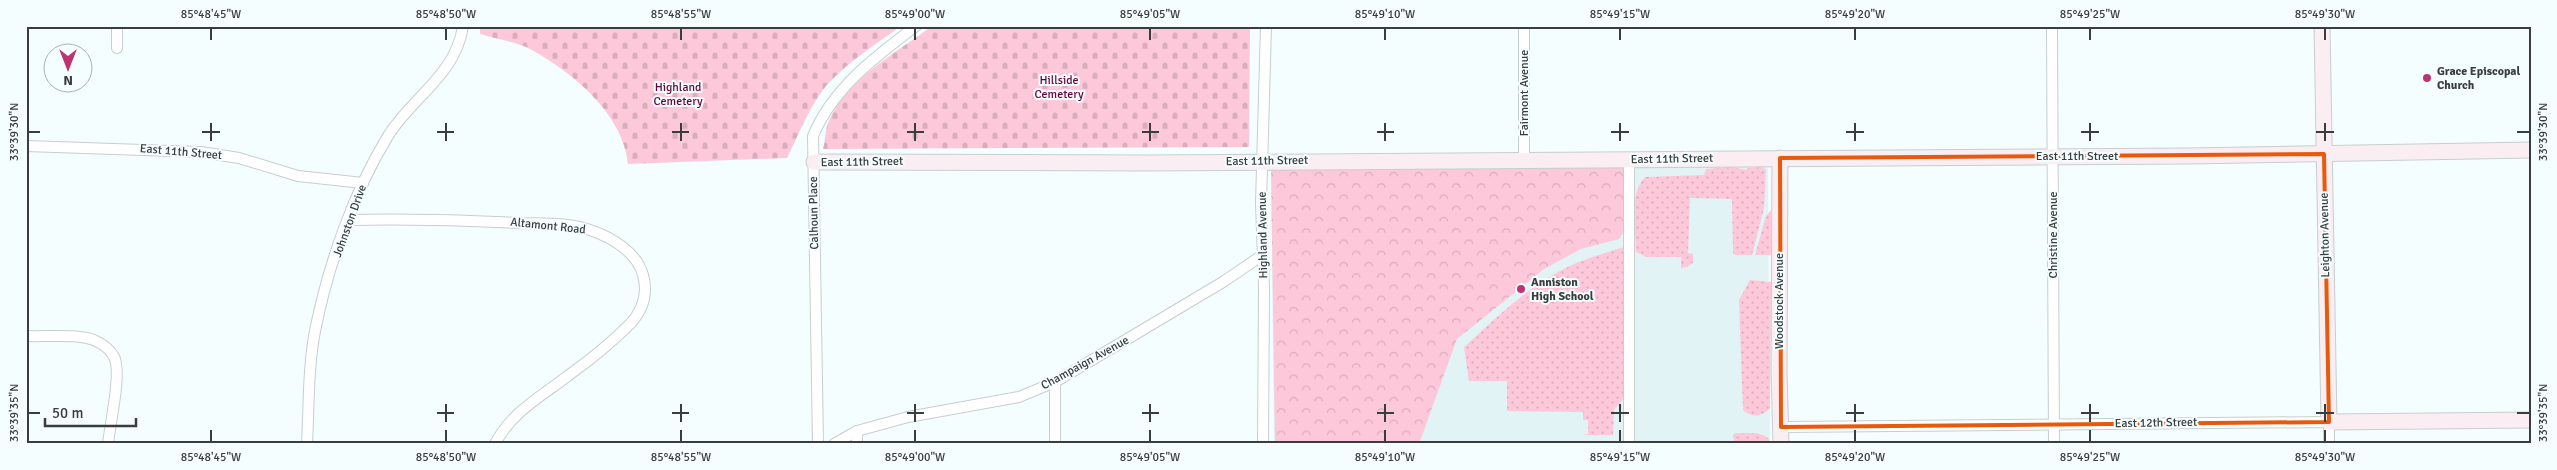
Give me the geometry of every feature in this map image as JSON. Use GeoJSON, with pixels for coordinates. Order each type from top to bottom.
{"type":"FeatureCollection","features":[{"type":"Feature","properties":{"kind":"street"},"geometry":{"type":"LineString","coordinates":[[117,26],[117,48]]}},
{"type":"Feature","properties":{"kind":"street","name":"Johnston Drive"},"geometry":{"type":"LineString","coordinates":[[306,444],[315,331],[348,220],[362,184],[388,136],[407,109],[442,75],[456,53],[463,26]]}},
{"type":"Feature","properties":{"kind":"street","name":"Calhoun Place"},"geometry":{"type":"LineString","coordinates":[[818,444],[812,136],[820,120],[845,85],[916,26]]}},
{"type":"Feature","properties":{"kind":"street","name":"Highland Avenue"},"geometry":{"type":"LineString","coordinates":[[1263,444],[1264,289],[1261,256],[1266,26]]}},
{"type":"Feature","properties":{"kind":"street","name":"Fairmont Avenue"},"geometry":{"type":"LineString","coordinates":[[1524,26],[1524,160]]}},
{"type":"Feature","properties":{"kind":"street","name":"Christine Avenue"},"geometry":{"type":"LineString","coordinates":[[2052,26],[2054,444]]}},
{"type":"Feature","properties":{"kind":"street","name":"Leighton Avenue"},"geometry":{"type":"LineString","coordinates":[[2322,26],[2329,444]]}},
{"type":"Feature","properties":{"kind":"street","name":"East 11th Street"},"geometry":{"type":"LineString","coordinates":[[26,146],[200,152],[239,158],[298,176],[362,184]]}},
{"type":"Feature","properties":{"kind":"street","name":"East 11th Street"},"geometry":{"type":"LineString","coordinates":[[814,162],[1146,163],[1263,160],[2324,154],[2531,150]]}},
{"type":"Feature","properties":{"kind":"street","name":"Woodstock Avenue"},"geometry":{"type":"LineString","coordinates":[[1780,158],[1779,372],[1781,444]]}},
{"type":"Feature","properties":{"kind":"street"},"geometry":{"type":"LineString","coordinates":[[1629,159],[1629,444]]}},
{"type":"Feature","properties":{"kind":"street","name":"Altamont Road"},"geometry":{"type":"LineString","coordinates":[[348,220],[467,220],[565,225],[589,230],[613,240],[634,258],[642,270],[646,285],[644,300],[630,324],[570,375],[518,413],[508,422],[495,444]]}},
{"type":"Feature","properties":{"kind":"street","name":"Champaign Avenue"},"geometry":{"type":"LineString","coordinates":[[834,444],[857,431],[908,418],[1019,397],[1055,382],[1223,282],[1261,256]]}},
{"type":"Feature","properties":{"kind":"street"},"geometry":{"type":"LineString","coordinates":[[26,336],[95,340],[106,347],[115,358],[116,374],[108,444]]}},
{"type":"Feature","properties":{"kind":"street"},"geometry":{"type":"LineString","coordinates":[[1055,382],[1055,444]]}},
{"type":"Feature","properties":{"kind":"street","name":"East 12th Street"},"geometry":{"type":"LineString","coordinates":[[1781,427],[2531,420]]}},
{"type":"Feature","properties":{"kind":"street"},"geometry":{"type":"LineString","coordinates":[[857,431],[857,444]]}},
{"type":"Feature","properties":{"kind":"highlighted area"},"geometry":{"type":"Polygon","coordinates":[[[2324,154],[2329,422],[1781,427],[1780,158],[2324,154]]]}},
{"type":"Feature","properties":{"kind":"shaded area","name":"Anniston High School"},"geometry":{"type":"Polygon","coordinates":[[[1768,166],[1770,444],[1274,444],[1271,170],[1768,166]]]}},
{"type":"Feature","properties":{"kind":"green space","name":"Highland Cemetery"},"geometry":{"type":"Polygon","coordinates":[[[480,26],[901,26],[840,72],[823,90],[808,115],[787,158],[628,164],[617,128],[594,97],[579,83],[548,59],[526,47],[480,34],[480,26]]]}},
{"type":"Feature","properties":{"kind":"green space","name":"Hillside Cemetery"},"geometry":{"type":"Polygon","coordinates":[[[932,26],[1250,26],[1249,147],[823,149],[827,126],[845,95],[872,69],[932,26]]]}},
{"type":"Feature","properties":{"kind":"green space"},"geometry":{"type":"Polygon","coordinates":[[[1623,167],[1625,230],[1619,239],[1581,249],[1544,269],[1457,339],[1419,444],[1275,444],[1271,170],[1623,167]]]}},
{"type":"Feature","properties":{"kind":"green space"},"geometry":{"type":"Polygon","coordinates":[[[1732,167],[1746,170],[1748,168],[1762,167],[1766,170],[1764,208],[1752,255],[1735,255],[1733,253],[1732,199],[1690,198],[1688,253],[1693,254],[1693,263],[1687,267],[1681,268],[1681,257],[1646,257],[1636,252],[1634,212],[1636,193],[1645,177],[1704,175],[1706,169],[1732,167]]]}},
{"type":"Feature","properties":{"kind":"green space"},"geometry":{"type":"Polygon","coordinates":[[[1771,210],[1771,255],[1755,255],[1766,216],[1771,210]]]}},
{"type":"Feature","properties":{"kind":"green space"},"geometry":{"type":"Polygon","coordinates":[[[1624,247],[1624,398],[1614,410],[1613,435],[1582,435],[1588,434],[1588,420],[1583,420],[1583,412],[1507,411],[1507,381],[1469,381],[1464,347],[1509,306],[1545,280],[1566,268],[1624,247]]]}},
{"type":"Feature","properties":{"kind":"green space"},"geometry":{"type":"Polygon","coordinates":[[[1750,280],[1771,282],[1770,408],[1760,415],[1749,414],[1743,410],[1739,300],[1750,280]]]}},
{"type":"Feature","properties":{"kind":"green space"},"geometry":{"type":"Polygon","coordinates":[[[1735,433],[1761,434],[1769,439],[1771,444],[1735,444],[1733,435],[1735,433]]]}},
{"type":"Feature","properties":{"kind":"place","name":"Grace Episcopal Church"},"geometry":{"type":"Point","coordinates":[2427,78]}},
{"type":"Feature","properties":{"kind":"place","name":"Anniston High School"},"geometry":{"type":"Point","coordinates":[1521,289]}}]}
